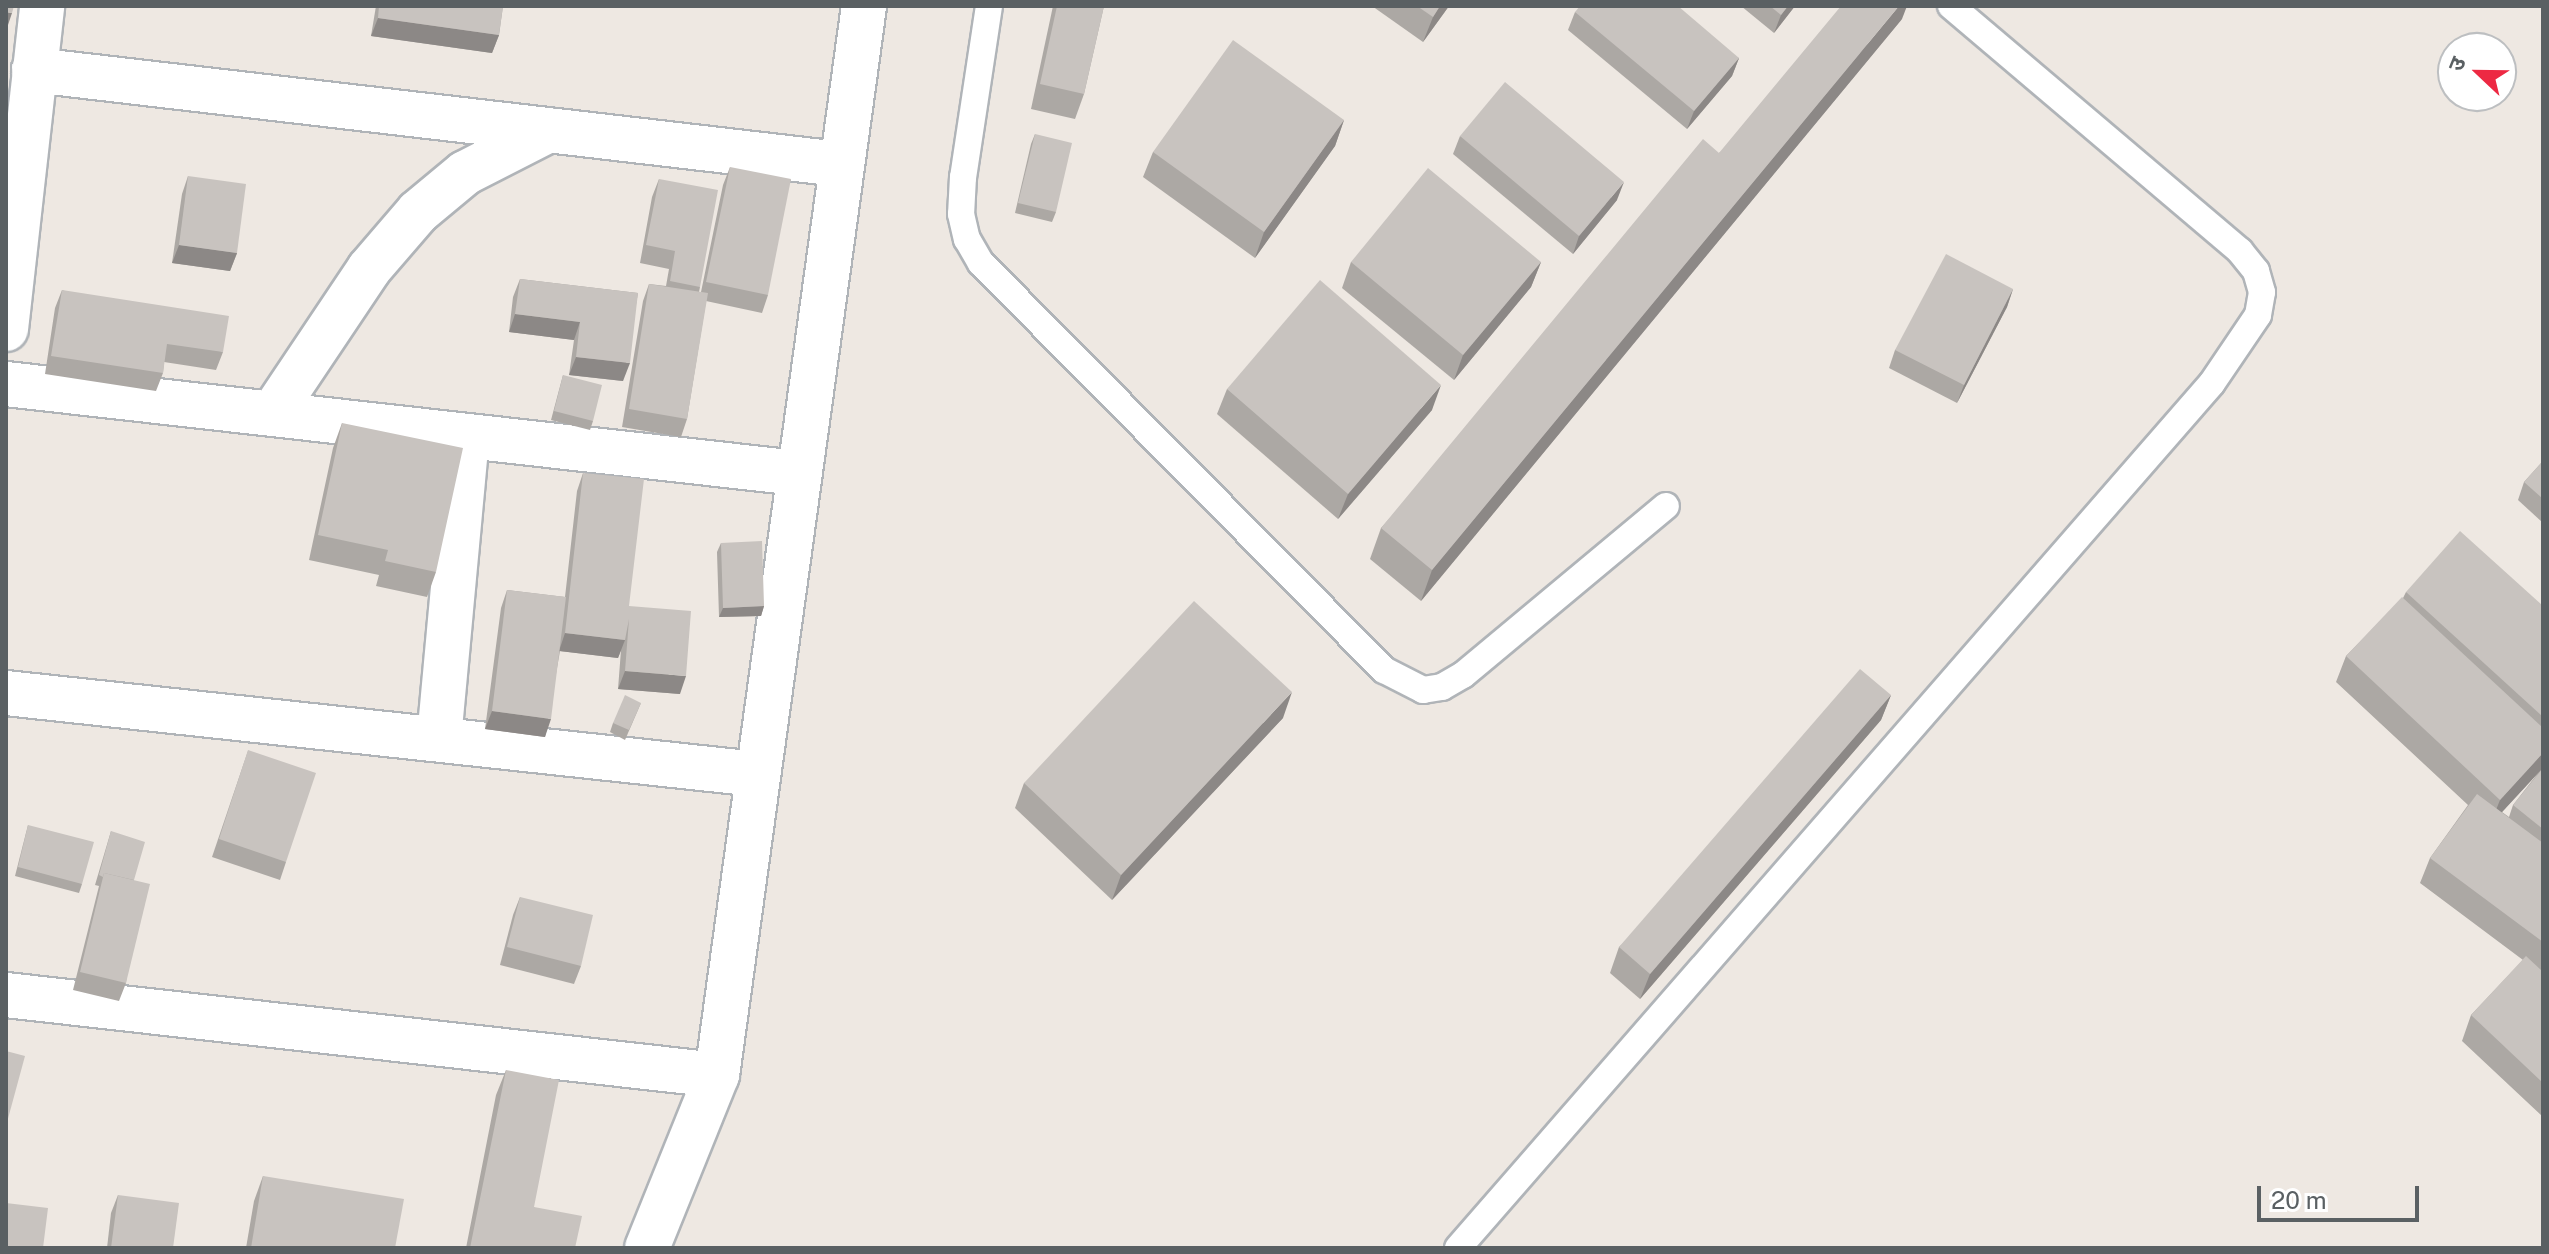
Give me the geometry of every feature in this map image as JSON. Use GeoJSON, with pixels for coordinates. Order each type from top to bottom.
{"type":"FeatureCollection","features":[{"type":"Feature","properties":{"kind":"street"},"geometry":{"type":"LineString","coordinates":[[6,329],[42,6]]}},
{"type":"Feature","properties":{"kind":"street"},"geometry":{"type":"LineString","coordinates":[[647,1248],[717,1075],[839,164],[864,6]]}},
{"type":"Feature","properties":{"kind":"street"},"geometry":{"type":"LineString","coordinates":[[34,70],[839,164]]}},
{"type":"Feature","properties":{"kind":"street"},"geometry":{"type":"LineString","coordinates":[[272,414],[369,269],[418,212],[465,173],[549,130]]}},
{"type":"Feature","properties":{"kind":"street"},"geometry":{"type":"LineString","coordinates":[[6,384],[797,473]]}},
{"type":"Feature","properties":{"kind":"street"},"geometry":{"type":"LineString","coordinates":[[439,739],[467,436]]}},
{"type":"Feature","properties":{"kind":"street"},"geometry":{"type":"LineString","coordinates":[[6,693],[757,774]]}},
{"type":"Feature","properties":{"kind":"street"},"geometry":{"type":"LineString","coordinates":[[6,995],[717,1075]]}},
{"type":"Feature","properties":{"kind":"lane"},"geometry":{"type":"LineString","coordinates":[[989,6],[963,177],[961,214],[967,239],[981,263],[1384,670],[1423,690],[1442,687],[1463,675],[1666,506]]}},
{"type":"Feature","properties":{"kind":"lane"},"geometry":{"type":"LineString","coordinates":[[1458,1248],[2212,383],[2258,315],[2259,282],[2240,251],[1951,6]]}},
{"type":"Feature","properties":{"kind":"building"},"geometry":{"type":"Polygon","coordinates":[[[6,6],[14,6],[12,13],[6,12],[6,6]]]}},
{"type":"Feature","properties":{"kind":"building"},"geometry":{"type":"Polygon","coordinates":[[[379,6],[503,6],[499,35],[378,18],[379,6]]]}},
{"type":"Feature","properties":{"kind":"building"},"geometry":{"type":"Polygon","coordinates":[[[1057,6],[1104,6],[1084,94],[1040,84],[1057,6]]]}},
{"type":"Feature","properties":{"kind":"building"},"geometry":{"type":"Polygon","coordinates":[[[1417,6],[1440,6],[1433,17],[1417,6]]]}},
{"type":"Feature","properties":{"kind":"building"},"geometry":{"type":"Polygon","coordinates":[[[1580,6],[1678,6],[1739,58],[1694,111],[1575,12],[1580,6]]]}},
{"type":"Feature","properties":{"kind":"building"},"geometry":{"type":"Polygon","coordinates":[[[1770,6],[1788,6],[1781,15],[1770,6]]]}},
{"type":"Feature","properties":{"kind":"building"},"geometry":{"type":"Polygon","coordinates":[[[1841,6],[1899,6],[1432,570],[1381,528],[1703,139],[1719,153],[1841,6]]]}},
{"type":"Feature","properties":{"kind":"building"},"geometry":{"type":"Polygon","coordinates":[[[1233,40],[1344,120],[1264,232],[1153,152],[1233,40]]]}},
{"type":"Feature","properties":{"kind":"building"},"geometry":{"type":"Polygon","coordinates":[[[1505,82],[1624,182],[1579,236],[1460,136],[1505,82]]]}},
{"type":"Feature","properties":{"kind":"building"},"geometry":{"type":"Polygon","coordinates":[[[1035,134],[1072,143],[1056,212],[1018,203],[1035,134]]]}},
{"type":"Feature","properties":{"kind":"building"},"geometry":{"type":"Polygon","coordinates":[[[730,167],[791,179],[768,295],[706,282],[730,167]]]}},
{"type":"Feature","properties":{"kind":"building"},"geometry":{"type":"Polygon","coordinates":[[[1428,168],[1541,262],[1463,355],[1351,262],[1428,168]]]}},
{"type":"Feature","properties":{"kind":"building"},"geometry":{"type":"Polygon","coordinates":[[[188,176],[246,184],[237,253],[179,245],[188,176]]]}},
{"type":"Feature","properties":{"kind":"building"},"geometry":{"type":"Polygon","coordinates":[[[659,179],[718,190],[700,287],[670,281],[675,251],[646,245],[659,179]]]}},
{"type":"Feature","properties":{"kind":"building"},"geometry":{"type":"Polygon","coordinates":[[[1946,254],[2013,289],[1964,385],[1895,350],[1946,254]]]}},
{"type":"Feature","properties":{"kind":"building"},"geometry":{"type":"Polygon","coordinates":[[[520,279],[638,293],[630,363],[576,357],[580,322],[515,314],[520,279]]]}},
{"type":"Feature","properties":{"kind":"building"},"geometry":{"type":"Polygon","coordinates":[[[1320,280],[1441,385],[1348,494],[1227,389],[1320,280]]]}},
{"type":"Feature","properties":{"kind":"building"},"geometry":{"type":"Polygon","coordinates":[[[649,284],[708,293],[687,419],[629,409],[649,284]]]}},
{"type":"Feature","properties":{"kind":"building"},"geometry":{"type":"Polygon","coordinates":[[[62,290],[229,316],[223,352],[167,344],[163,373],[51,356],[62,290]]]}},
{"type":"Feature","properties":{"kind":"building"},"geometry":{"type":"Polygon","coordinates":[[[563,375],[602,385],[593,421],[554,411],[563,375]]]}},
{"type":"Feature","properties":{"kind":"building"},"geometry":{"type":"Polygon","coordinates":[[[342,423],[463,448],[436,572],[385,561],[388,550],[318,535],[342,423]]]}},
{"type":"Feature","properties":{"kind":"building"},"geometry":{"type":"Polygon","coordinates":[[[2543,461],[2543,499],[2524,482],[2543,461]]]}},
{"type":"Feature","properties":{"kind":"building"},"geometry":{"type":"Polygon","coordinates":[[[583,473],[644,479],[629,606],[691,611],[686,676],[625,671],[629,619],[625,640],[565,633],[583,473]]]}},
{"type":"Feature","properties":{"kind":"building"},"geometry":{"type":"Polygon","coordinates":[[[2460,531],[2543,606],[2543,717],[2406,592],[2460,531]]]}},
{"type":"Feature","properties":{"kind":"building"},"geometry":{"type":"Polygon","coordinates":[[[762,541],[764,606],[723,608],[721,543],[762,541]]]}},
{"type":"Feature","properties":{"kind":"building"},"geometry":{"type":"Polygon","coordinates":[[[507,590],[566,597],[551,719],[492,711],[507,590]]]}},
{"type":"Feature","properties":{"kind":"building"},"geometry":{"type":"Polygon","coordinates":[[[2402,597],[2543,728],[2543,753],[2500,800],[2346,656],[2402,597]]]}},
{"type":"Feature","properties":{"kind":"building"},"geometry":{"type":"Polygon","coordinates":[[[1194,601],[1292,692],[1121,875],[1024,783],[1194,601]]]}},
{"type":"Feature","properties":{"kind":"building"},"geometry":{"type":"Polygon","coordinates":[[[1860,669],[1891,695],[1650,974],[1619,947],[1860,669]]]}},
{"type":"Feature","properties":{"kind":"building"},"geometry":{"type":"Polygon","coordinates":[[[625,695],[641,703],[629,730],[613,723],[625,695]]]}},
{"type":"Feature","properties":{"kind":"building"},"geometry":{"type":"Polygon","coordinates":[[[248,750],[316,773],[286,862],[219,839],[248,750]]]}},
{"type":"Feature","properties":{"kind":"building"},"geometry":{"type":"Polygon","coordinates":[[[2543,768],[2543,829],[2513,805],[2543,768]]]}},
{"type":"Feature","properties":{"kind":"building"},"geometry":{"type":"Polygon","coordinates":[[[2477,794],[2543,843],[2543,942],[2430,858],[2477,794]]]}},
{"type":"Feature","properties":{"kind":"building"},"geometry":{"type":"Polygon","coordinates":[[[28,825],[94,842],[82,884],[18,867],[28,825]]]}},
{"type":"Feature","properties":{"kind":"building"},"geometry":{"type":"Polygon","coordinates":[[[111,831],[145,842],[134,880],[104,873],[103,877],[99,875],[111,831]]]}},
{"type":"Feature","properties":{"kind":"building"},"geometry":{"type":"Polygon","coordinates":[[[104,873],[150,884],[126,983],[80,972],[104,873]]]}},
{"type":"Feature","properties":{"kind":"building"},"geometry":{"type":"Polygon","coordinates":[[[520,897],[593,915],[581,966],[507,947],[520,897]]]}},
{"type":"Feature","properties":{"kind":"building"},"geometry":{"type":"Polygon","coordinates":[[[2526,956],[2543,972],[2543,1083],[2471,1015],[2526,956]]]}},
{"type":"Feature","properties":{"kind":"building"},"geometry":{"type":"Polygon","coordinates":[[[6,1051],[25,1056],[6,1126],[6,1051]]]}},
{"type":"Feature","properties":{"kind":"building"},"geometry":{"type":"Polygon","coordinates":[[[506,1070],[559,1080],[534,1207],[582,1216],[575,1248],[470,1248],[506,1070]]]}},
{"type":"Feature","properties":{"kind":"building"},"geometry":{"type":"Polygon","coordinates":[[[263,1176],[404,1199],[395,1248],[251,1248],[263,1176]]]}},
{"type":"Feature","properties":{"kind":"building"},"geometry":{"type":"Polygon","coordinates":[[[118,1195],[179,1203],[173,1248],[111,1248],[118,1195]]]}},
{"type":"Feature","properties":{"kind":"building"},"geometry":{"type":"Polygon","coordinates":[[[6,1203],[48,1208],[43,1248],[6,1248],[6,1203]]]}}]}
